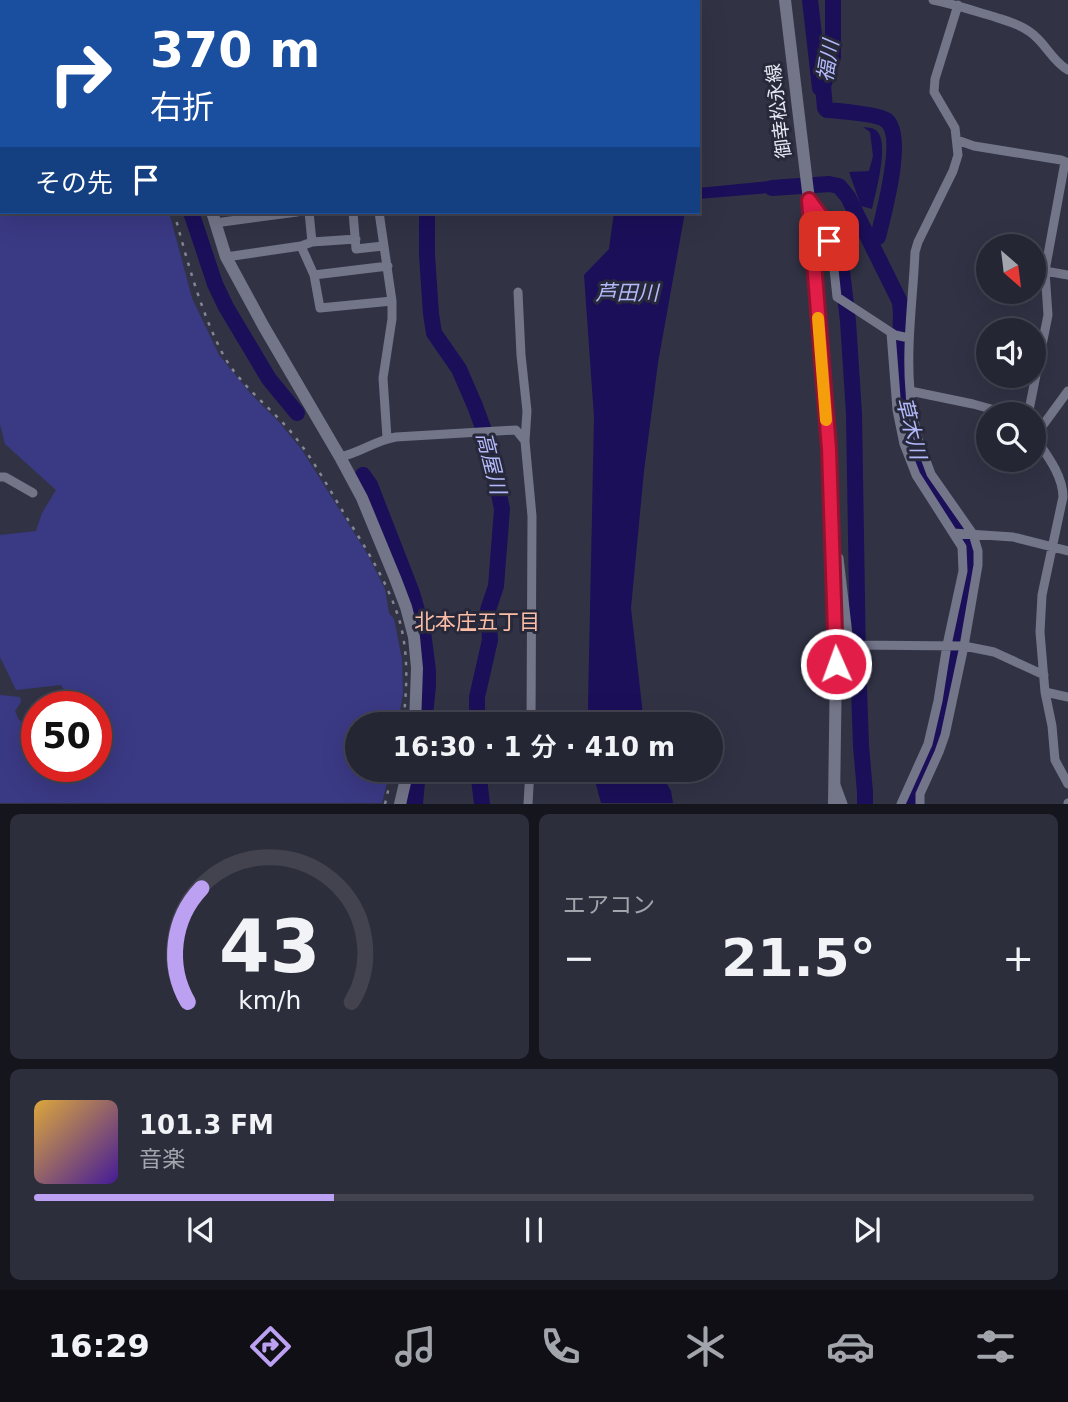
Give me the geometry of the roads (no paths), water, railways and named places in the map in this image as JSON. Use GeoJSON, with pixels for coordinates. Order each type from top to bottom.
{"type":"FeatureCollection","features":[{"type":"Feature","properties":{"kind":"main road","name":"御幸松永線"},"geometry":{"type":"LineString","coordinates":[[785,0],[809,200],[829,449],[836,664],[834,803]]}},
{"type":"Feature","properties":{"kind":"main road"},"geometry":{"type":"LineString","coordinates":[[213,217],[226,257],[362,498],[396,578],[414,637],[417,668],[415,712]]}},
{"type":"Feature","properties":{"kind":"main road"},"geometry":{"type":"LineString","coordinates":[[400,803],[405,782]]}},
{"type":"Feature","properties":{"kind":"street"},"geometry":{"type":"LineString","coordinates":[[933,0],[958,5],[1016,24],[1031,32],[1057,62],[1068,70]]}},
{"type":"Feature","properties":{"kind":"street"},"geometry":{"type":"LineString","coordinates":[[920,803],[920,794],[945,735],[963,571],[962,547],[956,533],[916,475],[911,442],[907,337],[915,252],[958,155],[956,128],[934,92],[935,79],[958,5]]}},
{"type":"Feature","properties":{"kind":"street"},"geometry":{"type":"LineString","coordinates":[[957,140],[974,146],[1067,162],[1046,266]]}},
{"type":"Feature","properties":{"kind":"street"},"geometry":{"type":"LineString","coordinates":[[809,200],[825,222],[837,297],[893,334],[907,337]]}},
{"type":"Feature","properties":{"kind":"street"},"geometry":{"type":"LineString","coordinates":[[213,217],[263,214]]}},
{"type":"Feature","properties":{"kind":"street"},"geometry":{"type":"LineString","coordinates":[[309,214],[312,243]]}},
{"type":"Feature","properties":{"kind":"street"},"geometry":{"type":"LineString","coordinates":[[353,214],[356,249],[383,246]]}},
{"type":"Feature","properties":{"kind":"street"},"geometry":{"type":"LineString","coordinates":[[379,214],[392,301],[392,320],[383,378],[391,438]]}},
{"type":"Feature","properties":{"kind":"street"},"geometry":{"type":"LineString","coordinates":[[226,257],[356,239]]}},
{"type":"Feature","properties":{"kind":"street"},"geometry":{"type":"LineString","coordinates":[[301,246],[314,275],[320,308],[392,301]]}},
{"type":"Feature","properties":{"kind":"street"},"geometry":{"type":"LineString","coordinates":[[314,275],[388,266]]}},
{"type":"Feature","properties":{"kind":"street"},"geometry":{"type":"LineString","coordinates":[[1046,271],[1068,275]]}},
{"type":"Feature","properties":{"kind":"street"},"geometry":{"type":"LineString","coordinates":[[1031,402],[1048,315],[1046,286]]}},
{"type":"Feature","properties":{"kind":"street"},"geometry":{"type":"LineString","coordinates":[[518,292],[527,411],[525,441],[532,516],[531,712]]}},
{"type":"Feature","properties":{"kind":"street"},"geometry":{"type":"LineString","coordinates":[[893,334],[897,410],[911,442],[972,534],[978,551],[978,565],[928,744],[901,803]]}},
{"type":"Feature","properties":{"kind":"street"},"geometry":{"type":"LineString","coordinates":[[910,391],[976,405]]}},
{"type":"Feature","properties":{"kind":"street"},"geometry":{"type":"LineString","coordinates":[[1046,420],[1068,391]]}},
{"type":"Feature","properties":{"kind":"street"},"geometry":{"type":"LineString","coordinates":[[340,457],[391,438],[516,430],[525,441]]}},
{"type":"Feature","properties":{"kind":"street"},"geometry":{"type":"LineString","coordinates":[[1046,456],[1059,477],[1063,497],[1042,595],[1040,632],[1055,760],[1068,784]]}},
{"type":"Feature","properties":{"kind":"street"},"geometry":{"type":"LineString","coordinates":[[0,477],[5,477],[33,493]]}},
{"type":"Feature","properties":{"kind":"street"},"geometry":{"type":"LineString","coordinates":[[956,533],[1013,537],[1068,551]]}},
{"type":"Feature","properties":{"kind":"street"},"geometry":{"type":"LineString","coordinates":[[832,552],[839,558],[849,643],[858,646],[955,645],[993,652],[1044,675]]}},
{"type":"Feature","properties":{"kind":"street"},"geometry":{"type":"LineString","coordinates":[[1045,692],[1068,696]]}},
{"type":"Feature","properties":{"kind":"street"},"geometry":{"type":"LineString","coordinates":[[834,780],[843,803]]}},
{"type":"Feature","properties":{"kind":"street"},"geometry":{"type":"LineString","coordinates":[[528,803],[529,782]]}},
{"type":"Feature","properties":{"kind":"water"},"geometry":{"type":"Polygon","coordinates":[[[863,127],[874,129],[882,143],[881,166],[872,209],[861,206],[849,172],[869,171],[873,156],[870,132],[863,127]]]}},
{"type":"Feature","properties":{"kind":"water"},"geometry":{"type":"Polygon","coordinates":[[[790,179],[792,191],[700,199],[700,188],[790,179]]]}},
{"type":"Feature","properties":{"kind":"water","name":"芦田川"},"geometry":{"type":"Polygon","coordinates":[[[614,214],[685,214],[658,363],[631,608],[643,712],[588,712],[594,417],[584,275],[609,249],[614,214]]]}},
{"type":"Feature","properties":{"kind":"water"},"geometry":{"type":"Polygon","coordinates":[[[595,782],[666,782],[673,803],[601,803],[595,782]]]}},
{"type":"Feature","properties":{"kind":"waterway","name":"草木川"},"geometry":{"type":"LineString","coordinates":[[810,0],[820,88]]}},
{"type":"Feature","properties":{"kind":"waterway","name":"草木川"},"geometry":{"type":"LineString","coordinates":[[833,0],[833,57],[823,86],[825,108],[882,118],[892,128],[894,158],[878,237]]}},
{"type":"Feature","properties":{"kind":"waterway","name":"草木川"},"geometry":{"type":"LineString","coordinates":[[772,188],[829,184],[839,186],[848,197],[900,302],[899,366],[906,423],[924,475],[967,542],[969,574],[946,703],[936,742],[909,804]]}},
{"type":"Feature","properties":{"kind":"waterway"},"geometry":{"type":"LineString","coordinates":[[192,214],[215,284],[226,307],[269,379],[297,413]]}},
{"type":"Feature","properties":{"kind":"waterway","name":"高屋川"},"geometry":{"type":"LineString","coordinates":[[427,214],[427,255],[434,333],[459,369],[475,406],[489,444],[502,509],[496,586],[488,610],[490,640],[477,697],[477,712]]}},
{"type":"Feature","properties":{"kind":"waterway"},"geometry":{"type":"LineString","coordinates":[[843,220],[836,222],[848,321],[854,414],[858,659],[865,804]]}},
{"type":"Feature","properties":{"kind":"waterway"},"geometry":{"type":"LineString","coordinates":[[363,475],[370,485],[412,593],[423,632],[428,670],[425,712]]}},
{"type":"Feature","properties":{"kind":"waterway"},"geometry":{"type":"LineString","coordinates":[[415,804],[417,782]]}},
{"type":"Feature","properties":{"kind":"waterway","name":"高屋川"},"geometry":{"type":"LineString","coordinates":[[479,782],[482,804]]}},
{"type":"Feature","properties":{"kind":"railway"},"geometry":{"type":"LineString","coordinates":[[175,214],[202,305],[225,358],[241,380],[305,450],[388,590],[399,619],[406,658],[404,712]]}},
{"type":"Feature","properties":{"kind":"railway"},"geometry":{"type":"LineString","coordinates":[[385,804],[390,782]]}},
{"type":"Feature","properties":{"kind":"district","name":"北本庄五丁目"},"geometry":{"type":"Point","coordinates":[477,622]}},
{"type":"Feature","properties":{"kind":"water label","name":"福川"},"geometry":{"type":"Point","coordinates":[828,61]}}]}
